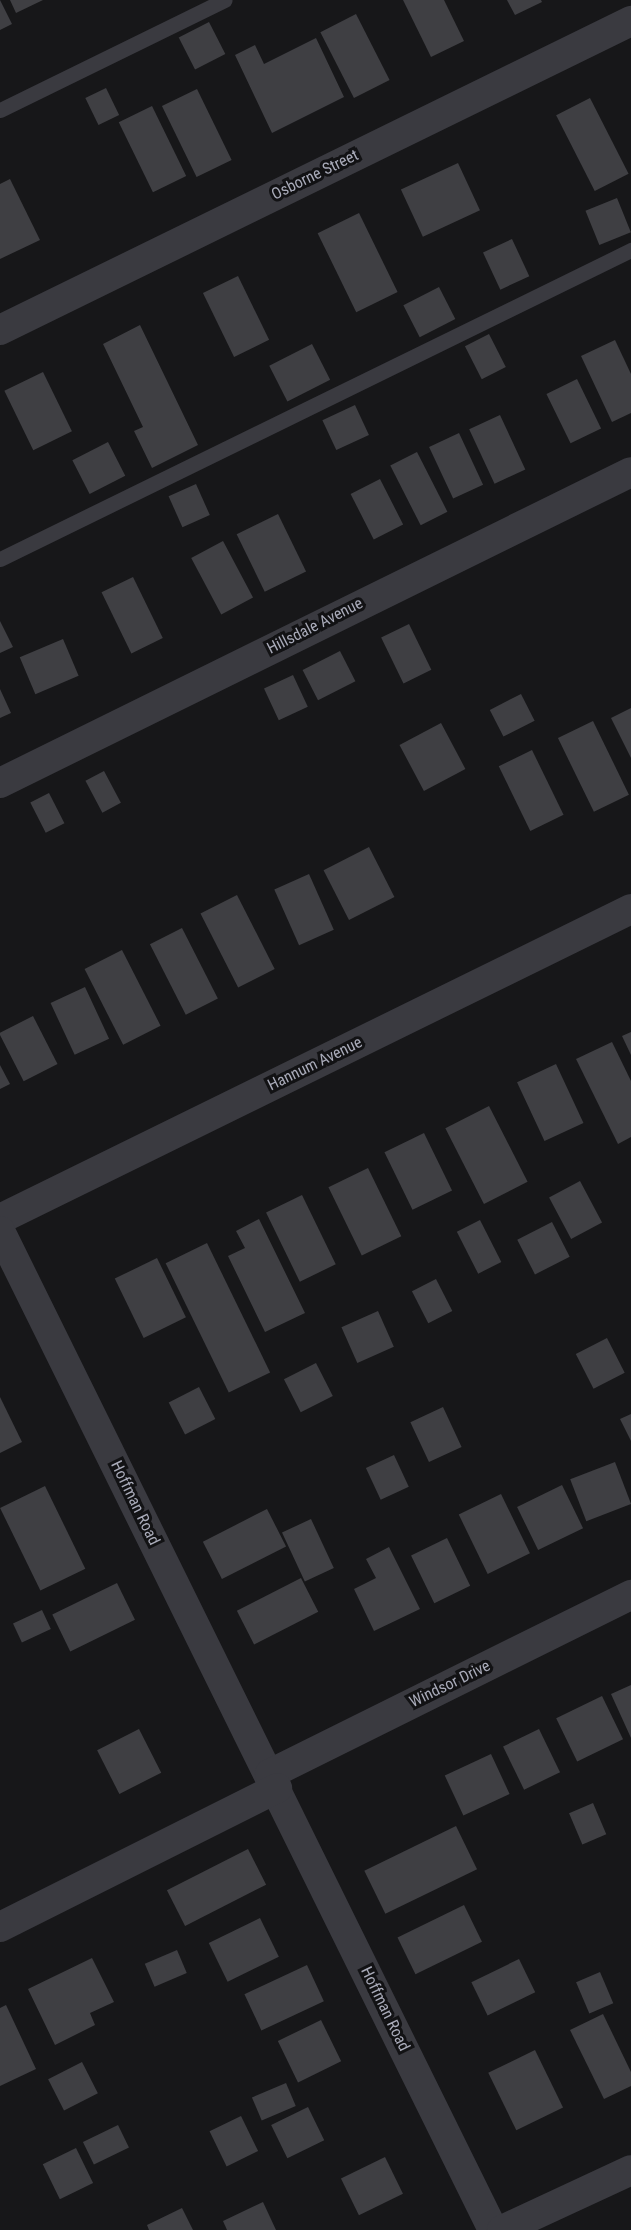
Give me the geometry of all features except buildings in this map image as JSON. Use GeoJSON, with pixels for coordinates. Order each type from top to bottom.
{"type":"FeatureCollection","features":[{"type":"Feature","properties":{"kind":"street","name":"Osborne Street"},"geometry":{"type":"LineString","coordinates":[[0,330],[631,21]]}},
{"type":"Feature","properties":{"kind":"street","name":"Hillsdale Avenue"},"geometry":{"type":"LineString","coordinates":[[0,783],[631,472]]}},
{"type":"Feature","properties":{"kind":"street","name":"Hannum Avenue"},"geometry":{"type":"LineString","coordinates":[[0,1219],[631,909]]}},
{"type":"Feature","properties":{"kind":"street","name":"Hoffman Road"},"geometry":{"type":"LineString","coordinates":[[0,1231],[493,2230]]}},
{"type":"Feature","properties":{"kind":"street","name":"Windsor Drive"},"geometry":{"type":"LineString","coordinates":[[0,1927],[273,1781],[631,1595]]}},
{"type":"Feature","properties":{"kind":"street"},"geometry":{"type":"LineString","coordinates":[[502,2230],[631,2170]]}},
{"type":"Feature","properties":{"kind":"lane"},"geometry":{"type":"LineString","coordinates":[[0,110],[225,0]]}},
{"type":"Feature","properties":{"kind":"lane"},"geometry":{"type":"LineString","coordinates":[[0,560],[631,250]]}}]}
